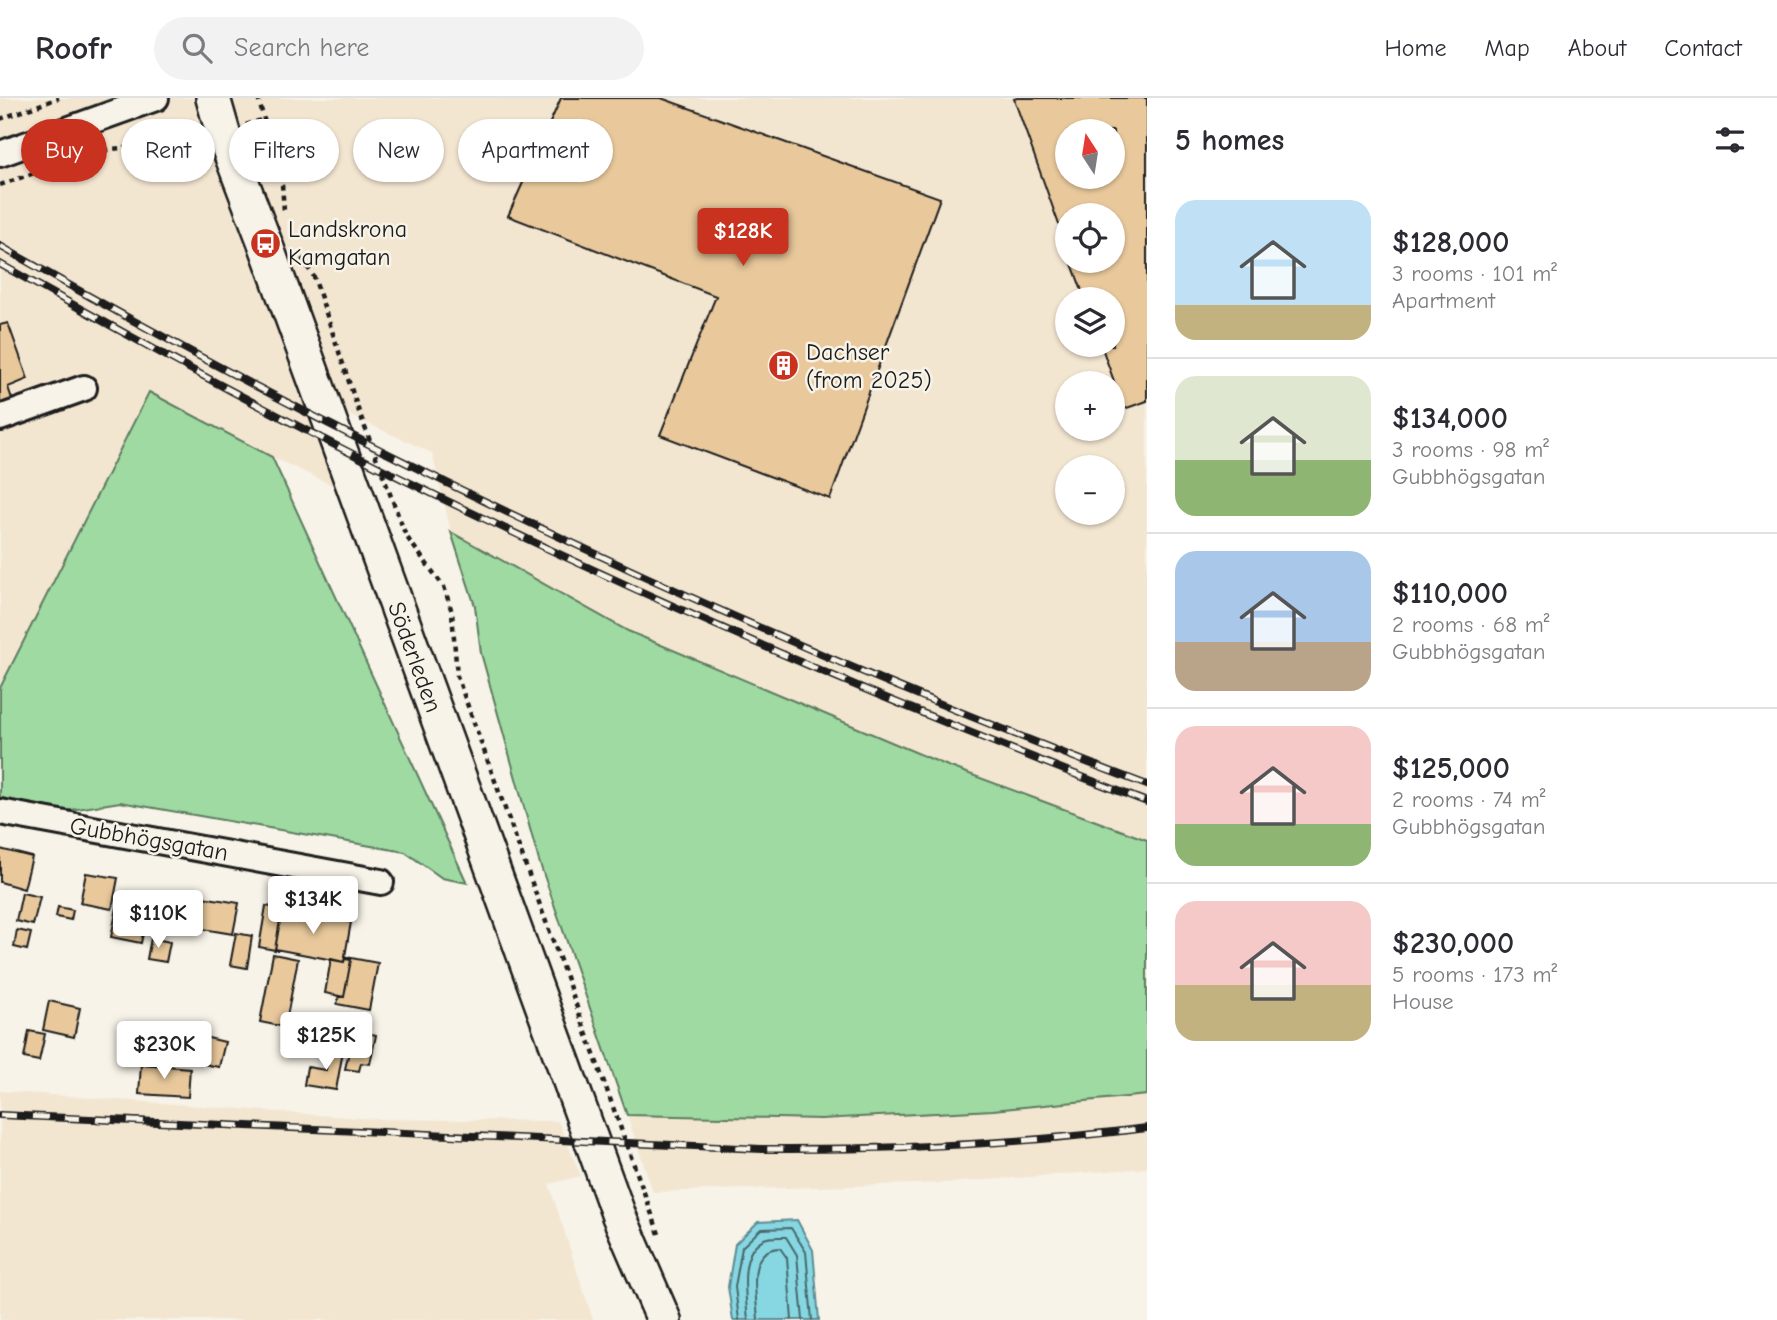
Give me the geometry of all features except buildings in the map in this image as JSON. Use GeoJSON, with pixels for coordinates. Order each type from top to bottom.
{"type":"FeatureCollection","features":[{"type":"Feature","properties":{"kind":"street"},"geometry":{"type":"LineString","coordinates":[[0,154],[156,98]]}},
{"type":"Feature","properties":{"kind":"street","name":"Söderleden"},"geometry":{"type":"LineString","coordinates":[[214,98],[223,133],[619,1216],[664,1320]]}},
{"type":"Feature","properties":{"kind":"street"},"geometry":{"type":"LineString","coordinates":[[0,418],[85,388]]}},
{"type":"Feature","properties":{"kind":"street","name":"Gubbhögsgatan"},"geometry":{"type":"LineString","coordinates":[[0,812],[380,882]]}},
{"type":"Feature","properties":{"kind":"street","name":"Söderleden"},"geometry":{"type":"LineString","coordinates":[[619,1216],[644,1320]]}},
{"type":"Feature","properties":{"kind":"path"},"geometry":{"type":"LineString","coordinates":[[0,119],[59,98]]}},
{"type":"Feature","properties":{"kind":"path"},"geometry":{"type":"LineString","coordinates":[[258,98],[265,119]]}},
{"type":"Feature","properties":{"kind":"path"},"geometry":{"type":"LineString","coordinates":[[0,186],[91,153],[201,141],[229,131]]}},
{"type":"Feature","properties":{"kind":"path"},"geometry":{"type":"LineString","coordinates":[[281,182],[284,213]]}},
{"type":"Feature","properties":{"kind":"path"},"geometry":{"type":"LineString","coordinates":[[297,250],[314,278],[358,409],[406,536],[444,587],[452,612],[457,676],[663,1244]]}},
{"type":"Feature","properties":{"kind":"shaded area"},"geometry":{"type":"Polygon","coordinates":[[[0,98],[1147,98],[1147,840],[948,766],[628,631],[451,532],[432,453],[299,392],[336,487],[272,457],[150,392],[0,688],[0,98]]]}},
{"type":"Feature","properties":{"kind":"shaded area"},"geometry":{"type":"Polygon","coordinates":[[[0,1091],[373,1119],[558,1121],[581,1176],[549,1184],[593,1320],[0,1320],[0,1091]]]}},
{"type":"Feature","properties":{"kind":"shaded area"},"geometry":{"type":"Polygon","coordinates":[[[1147,1095],[1147,1168],[947,1183],[653,1192],[627,1115],[821,1119],[993,1110],[1147,1095]]]}},
{"type":"Feature","properties":{"kind":"green space"},"geometry":{"type":"Polygon","coordinates":[[[149,392],[272,457],[467,883],[442,878],[405,852],[120,802],[65,811],[0,798],[0,688],[149,392]]]}},
{"type":"Feature","properties":{"kind":"green space"},"geometry":{"type":"Polygon","coordinates":[[[451,532],[628,631],[948,766],[1147,840],[1147,1095],[993,1110],[821,1119],[627,1115],[539,861],[481,653],[475,606],[451,532]]]}},
{"type":"Feature","properties":{"kind":"water"},"geometry":{"type":"Polygon","coordinates":[[[797,1220],[813,1250],[819,1320],[733,1320],[728,1287],[735,1244],[758,1222],[797,1220]]]}},
{"type":"Feature","properties":{"kind":"railway"},"geometry":{"type":"LineString","coordinates":[[0,246],[278,398],[563,538],[852,667],[1147,785]]}},
{"type":"Feature","properties":{"kind":"railway"},"geometry":{"type":"LineString","coordinates":[[0,264],[301,428],[648,595],[979,736],[1147,802]]}},
{"type":"Feature","properties":{"kind":"railway"},"geometry":{"type":"LineString","coordinates":[[0,1115],[762,1149],[955,1145],[1147,1128]]}},
{"type":"Feature","properties":{"kind":"place","name":"Landskrona Kamgatan"},"geometry":{"type":"Point","coordinates":[265,243]}},
{"type":"Feature","properties":{"kind":"place","name":"Dachser (from 2025)"},"geometry":{"type":"Point","coordinates":[783,366]}}]}
